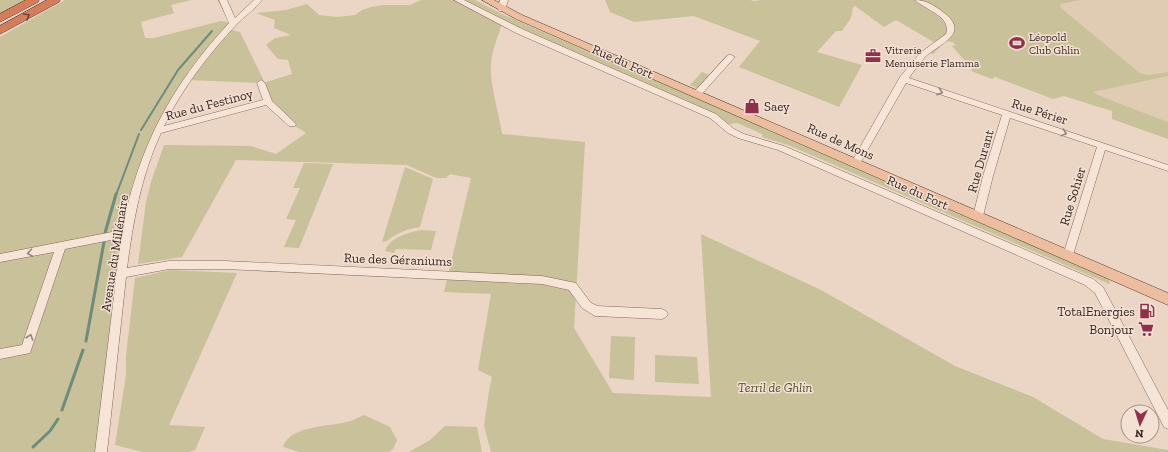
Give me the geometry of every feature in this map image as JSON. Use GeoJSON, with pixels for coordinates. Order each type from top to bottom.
{"type":"FeatureCollection","features":[{"type":"Feature","properties":{"kind":"highway"},"geometry":{"type":"LineString","coordinates":[[0,19],[34,0]]}},
{"type":"Feature","properties":{"kind":"highway"},"geometry":{"type":"LineString","coordinates":[[0,31],[55,0]]}},
{"type":"Feature","properties":{"kind":"main road","name":"Rue de Mons"},"geometry":{"type":"LineString","coordinates":[[487,0],[503,4],[697,94],[1168,299]]}},
{"type":"Feature","properties":{"kind":"street"},"geometry":{"type":"LineString","coordinates":[[223,0],[232,24]]}},
{"type":"Feature","properties":{"kind":"street","name":"Avenue du Millénaire"},"geometry":{"type":"LineString","coordinates":[[101,452],[113,362],[121,274],[132,206],[139,180],[158,131],[172,103],[190,75],[216,41],[258,0]]}},
{"type":"Feature","properties":{"kind":"street","name":"Rue du Fort"},"geometry":{"type":"LineString","coordinates":[[458,0],[519,31],[713,116],[731,131],[741,136],[782,148],[1089,282],[1099,290],[1168,423]]}},
{"type":"Feature","properties":{"kind":"street"},"geometry":{"type":"LineString","coordinates":[[856,162],[903,79],[923,55],[951,32],[951,26],[948,20],[919,0]]}},
{"type":"Feature","properties":{"kind":"street"},"geometry":{"type":"LineString","coordinates":[[697,94],[731,57]]}},
{"type":"Feature","properties":{"kind":"street","name":"Rue Périer"},"geometry":{"type":"LineString","coordinates":[[903,79],[1168,168]]}},
{"type":"Feature","properties":{"kind":"street","name":"Rue du Festinoy"},"geometry":{"type":"LineString","coordinates":[[261,83],[268,102],[292,124]]}},
{"type":"Feature","properties":{"kind":"street","name":"Rue du Festinoy"},"geometry":{"type":"LineString","coordinates":[[158,131],[268,102]]}},
{"type":"Feature","properties":{"kind":"street","name":"Rue Durant"},"geometry":{"type":"LineString","coordinates":[[978,216],[988,176],[1007,114]]}},
{"type":"Feature","properties":{"kind":"street","name":"Rue Sohier"},"geometry":{"type":"LineString","coordinates":[[1068,255],[1102,145]]}},
{"type":"Feature","properties":{"kind":"street"},"geometry":{"type":"LineString","coordinates":[[0,258],[128,233]]}},
{"type":"Feature","properties":{"kind":"street"},"geometry":{"type":"LineString","coordinates":[[0,354],[26,349],[61,247]]}},
{"type":"Feature","properties":{"kind":"street","name":"Rue des Géraniums"},"geometry":{"type":"LineString","coordinates":[[121,274],[169,265],[225,265],[542,280],[572,286],[586,305],[595,311],[662,314]]}},
{"type":"Feature","properties":{"kind":"shaded area"},"geometry":{"type":"Polygon","coordinates":[[[1081,0],[1168,0],[1168,72],[1148,75],[1140,73],[1091,34],[1060,6],[1061,4],[1081,0]]]}},
{"type":"Feature","properties":{"kind":"shaded area"},"geometry":{"type":"Polygon","coordinates":[[[1168,76],[1168,122],[1105,98],[1093,91],[1168,76]]]}},
{"type":"Feature","properties":{"kind":"green space"},"geometry":{"type":"Polygon","coordinates":[[[0,0],[24,0],[0,13],[0,0]]]}},
{"type":"Feature","properties":{"kind":"green space","name":"Terril de Ghlin"},"geometry":{"type":"Polygon","coordinates":[[[65,0],[191,0],[171,5],[174,13],[141,22],[145,38],[154,38],[221,21],[233,23],[227,29],[240,32],[264,81],[263,83],[292,74],[288,60],[278,59],[266,45],[275,38],[291,35],[274,28],[275,20],[256,13],[286,10],[307,4],[319,15],[337,17],[355,15],[362,10],[384,5],[410,5],[421,0],[458,0],[502,23],[493,52],[491,75],[502,134],[585,142],[574,328],[613,393],[711,397],[701,234],[821,290],[955,366],[1033,397],[1103,439],[1120,442],[1120,444],[1133,444],[1168,450],[1168,452],[491,452],[484,426],[492,377],[478,370],[491,294],[444,292],[471,178],[450,174],[446,178],[436,178],[407,165],[236,160],[182,257],[138,264],[146,202],[151,182],[164,145],[251,146],[276,154],[306,133],[292,124],[268,102],[261,83],[187,80],[158,131],[132,205],[101,452],[0,452],[0,37],[65,0]]]}},
{"type":"Feature","properties":{"kind":"green space"},"geometry":{"type":"Polygon","coordinates":[[[463,0],[475,0],[504,15],[1108,277],[1110,283],[1109,284],[788,145],[762,137],[762,134],[737,123],[729,124],[708,110],[491,15],[463,0]]]}},
{"type":"Feature","properties":{"kind":"green space"},"geometry":{"type":"Polygon","coordinates":[[[605,0],[1081,0],[1061,4],[1060,6],[1140,73],[1148,75],[1168,72],[1168,76],[1093,92],[1168,122],[1168,139],[1112,119],[1112,111],[1064,96],[1053,99],[995,77],[992,79],[971,71],[972,69],[952,46],[956,45],[952,42],[946,41],[933,54],[925,52],[937,44],[896,20],[884,27],[855,6],[853,8],[851,18],[842,31],[836,31],[817,52],[862,65],[839,107],[739,67],[760,41],[694,16],[634,22],[610,12],[605,0]]]}},
{"type":"Feature","properties":{"kind":"green space"},"geometry":{"type":"Polygon","coordinates":[[[702,72],[709,75],[710,79],[701,90],[690,85],[702,72]]]}},
{"type":"Feature","properties":{"kind":"green space"},"geometry":{"type":"Polygon","coordinates":[[[304,163],[333,164],[299,248],[284,247],[296,220],[286,219],[300,188],[293,188],[304,163]]]}},
{"type":"Feature","properties":{"kind":"green space"},"geometry":{"type":"Polygon","coordinates":[[[405,167],[433,179],[420,227],[403,231],[387,241],[382,242],[405,167]]]}},
{"type":"Feature","properties":{"kind":"green space"},"geometry":{"type":"Polygon","coordinates":[[[421,230],[436,231],[431,250],[396,249],[394,253],[385,251],[391,242],[400,236],[421,230]]]}},
{"type":"Feature","properties":{"kind":"green space"},"geometry":{"type":"Polygon","coordinates":[[[170,270],[237,273],[169,425],[205,427],[195,450],[189,452],[142,452],[115,445],[126,375],[126,356],[135,278],[170,270]]]}},
{"type":"Feature","properties":{"kind":"green space"},"geometry":{"type":"Polygon","coordinates":[[[611,336],[635,337],[634,380],[609,378],[611,336]]]}},
{"type":"Feature","properties":{"kind":"green space"},"geometry":{"type":"Polygon","coordinates":[[[655,355],[697,357],[699,384],[655,382],[655,355]]]}},
{"type":"Feature","properties":{"kind":"green space"},"geometry":{"type":"Polygon","coordinates":[[[364,415],[390,427],[397,440],[393,449],[389,452],[299,452],[283,447],[287,440],[293,435],[302,431],[311,428],[339,424],[354,420],[364,415]]]}},
{"type":"Feature","properties":{"kind":"green space"},"geometry":{"type":"Polygon","coordinates":[[[445,426],[477,427],[482,452],[409,452],[430,440],[445,426]]]}},
{"type":"Feature","properties":{"kind":"waterway"},"geometry":{"type":"LineString","coordinates":[[141,130],[178,70],[212,31]]}},
{"type":"Feature","properties":{"kind":"waterway"},"geometry":{"type":"LineString","coordinates":[[116,195],[139,134]]}},
{"type":"Feature","properties":{"kind":"waterway"},"geometry":{"type":"LineString","coordinates":[[105,233],[116,194]]}},
{"type":"Feature","properties":{"kind":"waterway"},"geometry":{"type":"LineString","coordinates":[[86,341],[104,242]]}},
{"type":"Feature","properties":{"kind":"waterway"},"geometry":{"type":"LineString","coordinates":[[62,410],[83,350]]}},
{"type":"Feature","properties":{"kind":"waterway"},"geometry":{"type":"LineString","coordinates":[[33,447],[50,431],[58,419]]}},
{"type":"Feature","properties":{"kind":"place","name":"Léopold Club Ghlin"},"geometry":{"type":"Point","coordinates":[1017,43]}},
{"type":"Feature","properties":{"kind":"place","name":"Vitrerie Menuiserie Flamma"},"geometry":{"type":"Point","coordinates":[873,56]}},
{"type":"Feature","properties":{"kind":"place","name":"Saey"},"geometry":{"type":"Point","coordinates":[752,106]}},
{"type":"Feature","properties":{"kind":"place","name":"TotalEnergies"},"geometry":{"type":"Point","coordinates":[1147,311]}},
{"type":"Feature","properties":{"kind":"place","name":"Bonjour"},"geometry":{"type":"Point","coordinates":[1146,329]}}]}
